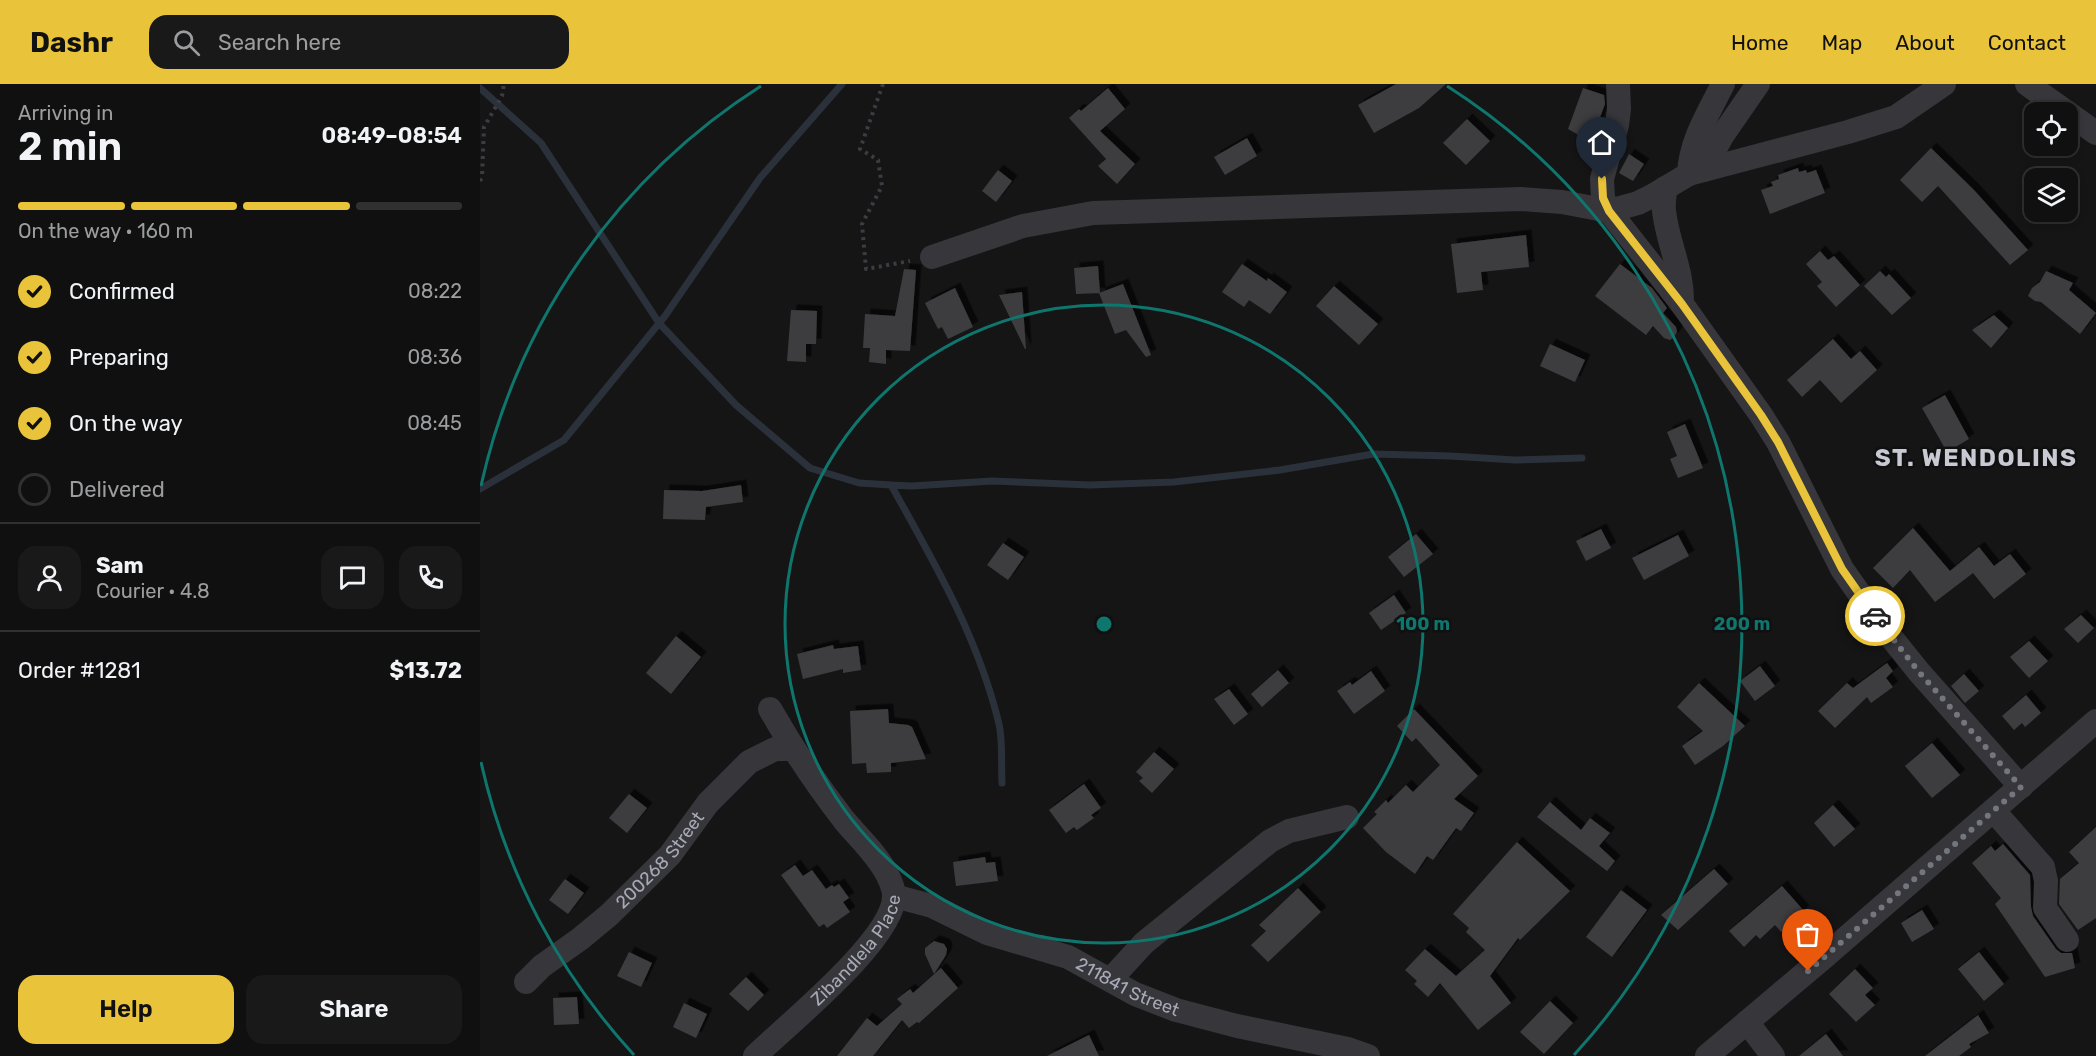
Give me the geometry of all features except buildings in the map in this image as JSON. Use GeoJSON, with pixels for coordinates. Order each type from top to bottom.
{"type":"FeatureCollection","features":[{"type":"Feature","properties":{"kind":"street"},"geometry":{"type":"LineString","coordinates":[[1618,84],[1617,125],[1602,179],[1603,198],[1609,211],[1682,304],[1772,433],[1848,579],[1881,626],[2021,787]]}},
{"type":"Feature","properties":{"kind":"street"},"geometry":{"type":"LineString","coordinates":[[1696,172],[1689,160],[1723,84]]}},
{"type":"Feature","properties":{"kind":"street"},"geometry":{"type":"LineString","coordinates":[[1696,172],[1758,84]]}},
{"type":"Feature","properties":{"kind":"street"},"geometry":{"type":"LineString","coordinates":[[932,257],[1023,226],[1093,213],[1521,199],[1562,202],[1609,211],[1638,202],[1696,172],[1896,117],[1944,84]]}},
{"type":"Feature","properties":{"kind":"street"},"geometry":{"type":"LineString","coordinates":[[2027,84],[2096,133]]}},
{"type":"Feature","properties":{"kind":"street"},"geometry":{"type":"LineString","coordinates":[[1665,188],[1664,211],[1683,286],[1682,304]]}},
{"type":"Feature","properties":{"kind":"street","name":"Zibandlela Place"},"geometry":{"type":"LineString","coordinates":[[755,1056],[855,962],[872,943],[889,918],[894,896],[886,872],[843,819],[793,749],[770,710]]}},
{"type":"Feature","properties":{"kind":"street"},"geometry":{"type":"LineString","coordinates":[[1707,1056],[2096,721]]}},
{"type":"Feature","properties":{"kind":"street","name":"200268 Street"},"geometry":{"type":"LineString","coordinates":[[526,982],[542,966],[609,915],[663,863],[678,846],[708,803],[748,762],[775,749],[793,749]]}},
{"type":"Feature","properties":{"kind":"street"},"geometry":{"type":"LineString","coordinates":[[1994,811],[2043,867],[2046,881],[2045,908],[2067,940]]}},
{"type":"Feature","properties":{"kind":"street"},"geometry":{"type":"LineString","coordinates":[[1110,980],[1144,943],[1270,842],[1289,831],[1347,818]]}},
{"type":"Feature","properties":{"kind":"street","name":"211841 Street"},"geometry":{"type":"LineString","coordinates":[[894,896],[933,906],[987,933],[1068,957],[1135,994],[1176,1011],[1348,1049],[1368,1056]]}},
{"type":"Feature","properties":{"kind":"street"},"geometry":{"type":"LineString","coordinates":[[1747,1022],[1773,1056]]}},
{"type":"Feature","properties":{"kind":"path"},"geometry":{"type":"LineString","coordinates":[[480,181],[484,127],[502,96],[504,84]]}},
{"type":"Feature","properties":{"kind":"path"},"geometry":{"type":"LineString","coordinates":[[883,84],[860,149],[878,160],[882,186],[862,224],[866,269],[932,257]]}},
{"type":"Feature","properties":{"kind":"waterway"},"geometry":{"type":"LineString","coordinates":[[480,489],[564,440],[665,316],[760,178],[842,84]]}},
{"type":"Feature","properties":{"kind":"waterway"},"geometry":{"type":"LineString","coordinates":[[480,88],[541,143],[659,323],[736,405],[810,468],[859,483],[891,485],[912,486],[992,481],[1090,485],[1174,482],[1280,470],[1373,454],[1515,460],[1582,458]]}},
{"type":"Feature","properties":{"kind":"waterway"},"geometry":{"type":"LineString","coordinates":[[891,485],[953,601],[979,661],[999,724],[1002,783]]}},
{"type":"Feature","properties":{"kind":"way so far"},"geometry":{"type":"LineString","coordinates":[[1808,971],[2021,787],[1919,672],[1875,616]]}},
{"type":"Feature","properties":{"kind":"district","name":"ST. WENDOLINS"},"geometry":{"type":"Point","coordinates":[1976,458]}},
{"type":"Feature","properties":{"kind":"route"},"geometry":{"type":"LineString","coordinates":[[1602,179],[1603,198],[1609,211],[1682,304],[1761,415],[1778,442],[1842,569],[1875,616]]}}]}
